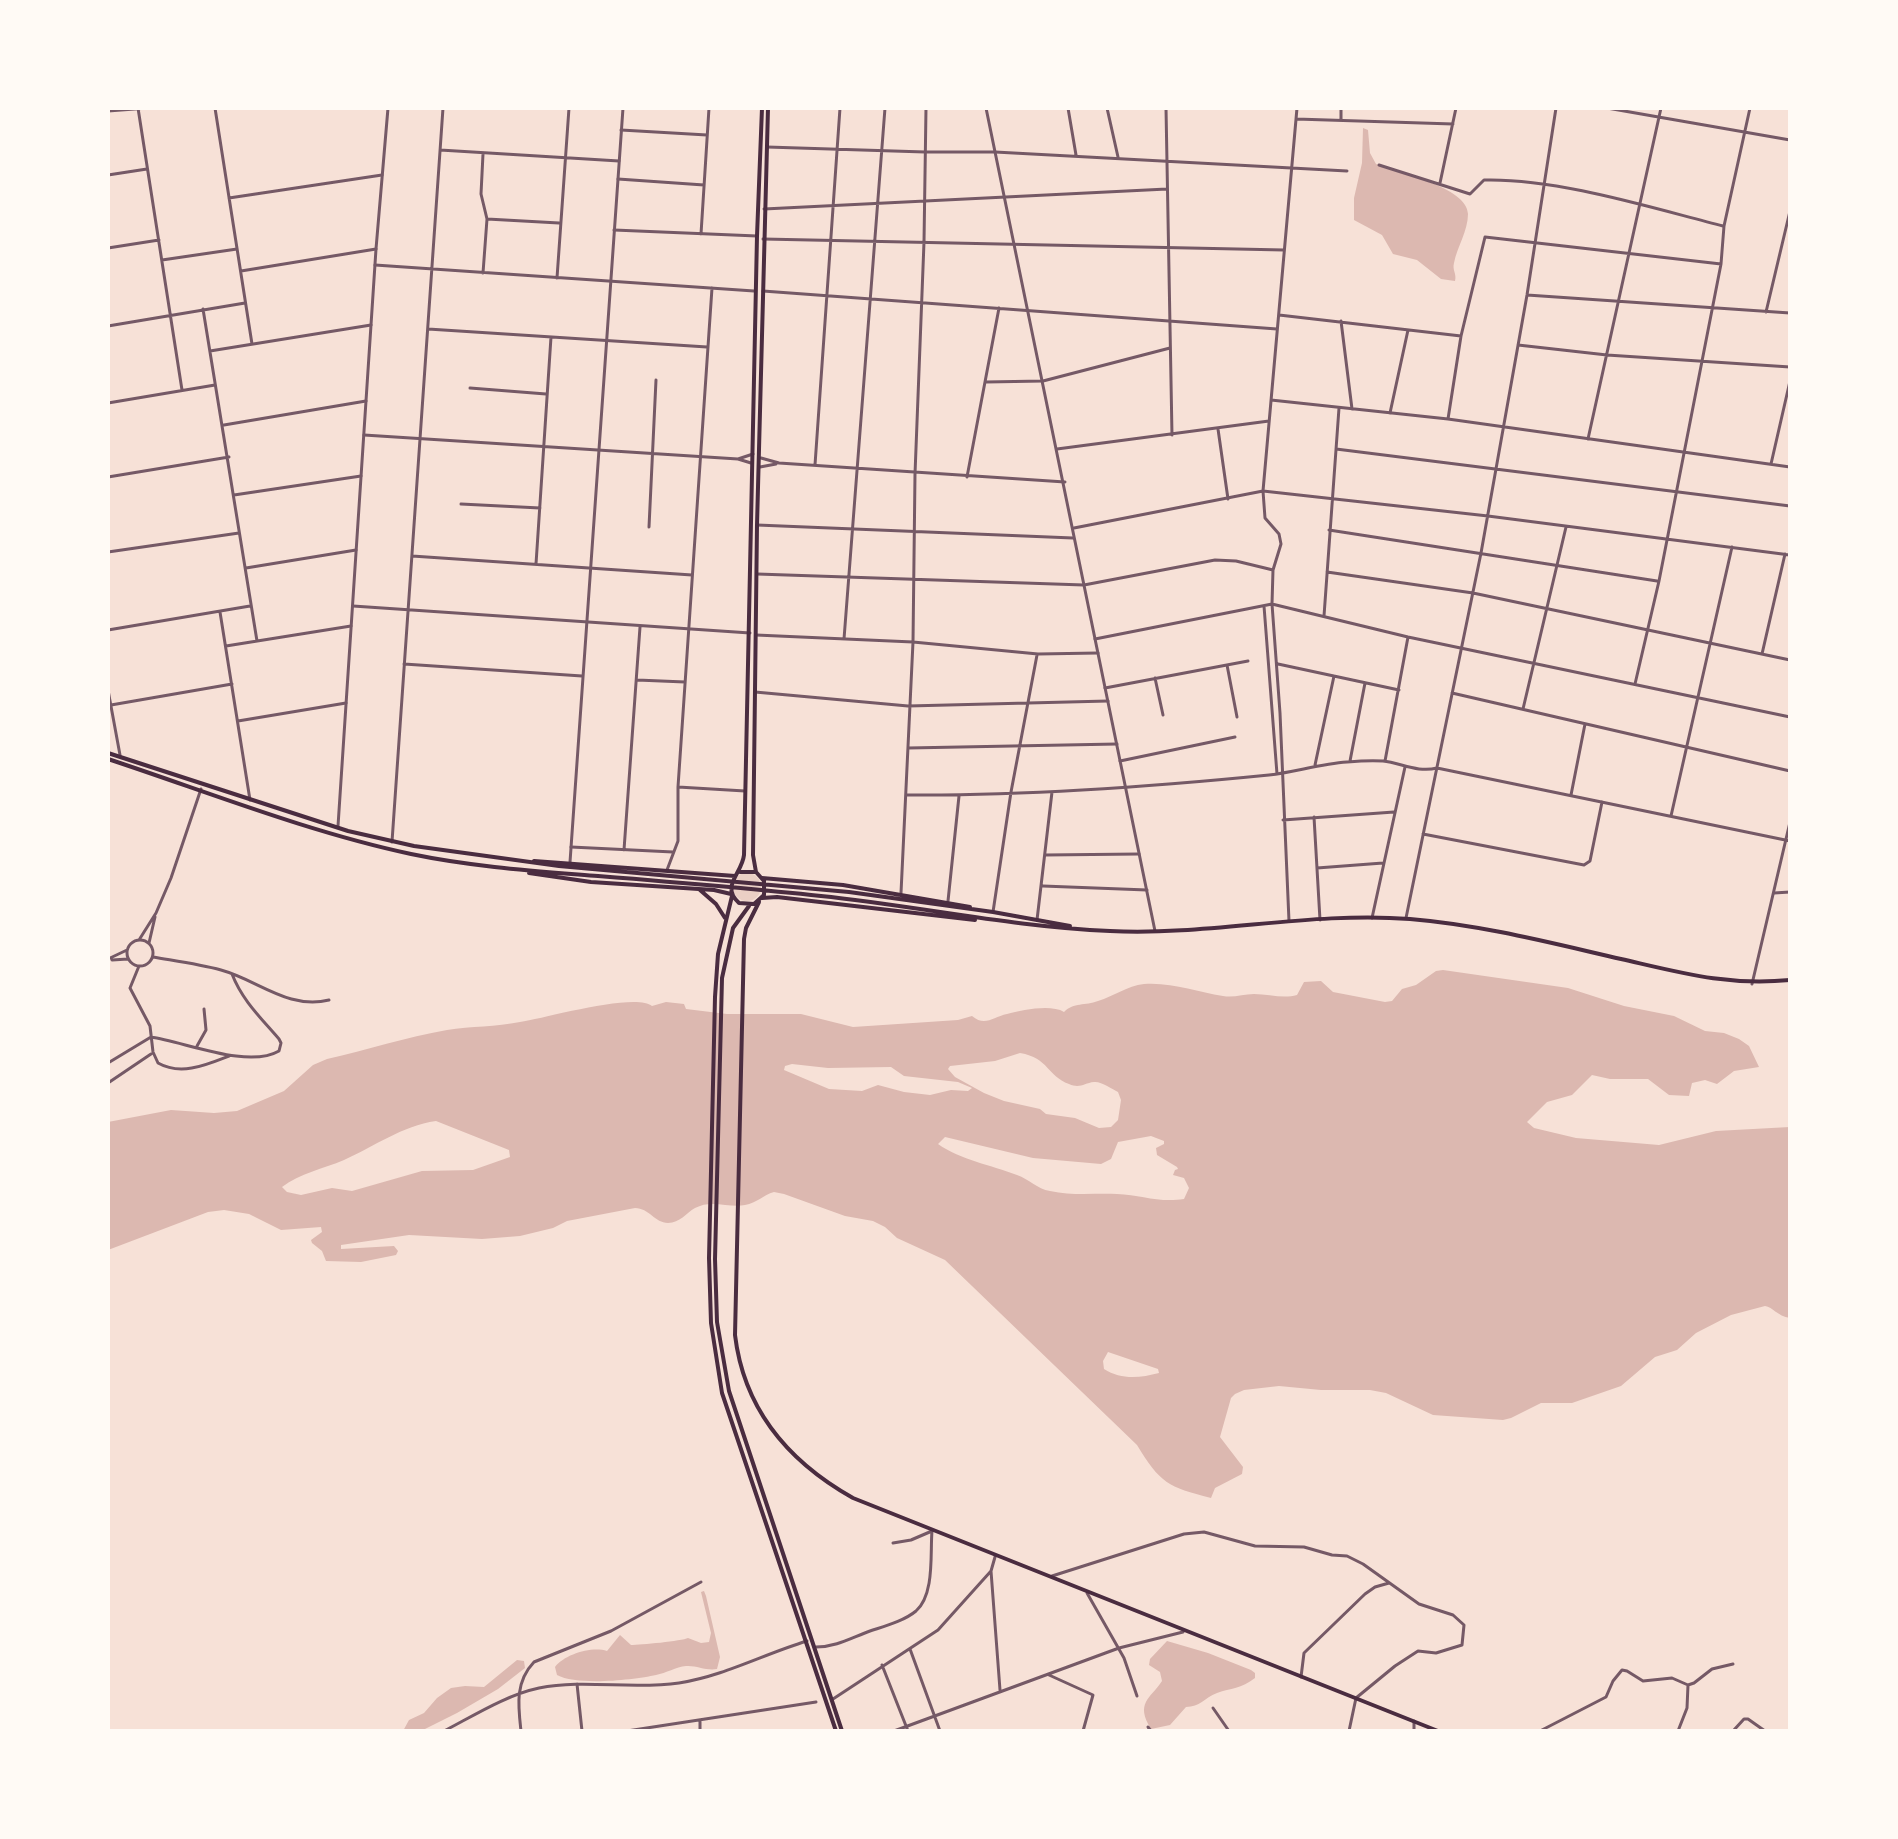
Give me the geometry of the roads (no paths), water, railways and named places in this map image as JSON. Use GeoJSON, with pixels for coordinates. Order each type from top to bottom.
{"type":"FeatureCollection","features":[{"type":"Feature","properties":{"kind":"main road"},"geometry":{"type":"LineString","coordinates":[[762,108],[757,236],[761,458],[757,525],[753,855],[756,872],[766,888],[745,933],[735,1298],[737,1349],[750,1389],[760,1412],[792,1455],[830,1486],[853,1498],[1438,1731]]}},
{"type":"Feature","properties":{"kind":"main road"},"geometry":{"type":"LineString","coordinates":[[768,108],[753,464],[744,855],[730,884],[731,895],[718,954],[715,997],[711,1323],[722,1393],[836,1731]]}},
{"type":"Feature","properties":{"kind":"main road"},"geometry":{"type":"LineString","coordinates":[[108,753],[201,788],[367,843],[412,854],[591,882],[697,889],[731,895],[739,903],[749,906]]}},
{"type":"Feature","properties":{"kind":"main road"},"geometry":{"type":"LineString","coordinates":[[108,759],[120,760]]}},
{"type":"Feature","properties":{"kind":"main road"},"geometry":{"type":"LineString","coordinates":[[201,788],[392,842],[594,872],[993,912],[1078,929]]}},
{"type":"Feature","properties":{"kind":"main road"},"geometry":{"type":"LineString","coordinates":[[524,863],[570,862],[737,874],[756,872]]}},
{"type":"Feature","properties":{"kind":"main road"},"geometry":{"type":"LineString","coordinates":[[515,870],[594,872]]}},
{"type":"Feature","properties":{"kind":"main road"},"geometry":{"type":"LineString","coordinates":[[762,878],[901,893],[984,911]]}},
{"type":"Feature","properties":{"kind":"main road"},"geometry":{"type":"LineString","coordinates":[[697,889],[716,904],[726,919]]}},
{"type":"Feature","properties":{"kind":"main road"},"geometry":{"type":"LineString","coordinates":[[842,1731],[749,1456],[723,1369],[715,1300],[716,1220],[721,997],[729,940],[736,922],[749,906],[777,897],[963,920],[982,919]]}},
{"type":"Feature","properties":{"kind":"main road"},"geometry":{"type":"LineString","coordinates":[[916,906],[982,919],[1078,929],[1155,931],[1289,921],[1406,919],[1469,926],[1700,977],[1752,984],[1790,980]]}},
{"type":"Feature","properties":{"kind":"street"},"geometry":{"type":"LineString","coordinates":[[138,108],[182,390]]}},
{"type":"Feature","properties":{"kind":"street"},"geometry":{"type":"LineString","coordinates":[[108,111],[148,108]]}},
{"type":"Feature","properties":{"kind":"street"},"geometry":{"type":"LineString","coordinates":[[215,108],[252,344]]}},
{"type":"Feature","properties":{"kind":"street"},"geometry":{"type":"LineString","coordinates":[[338,828],[388,108]]}},
{"type":"Feature","properties":{"kind":"street"},"geometry":{"type":"LineString","coordinates":[[392,842],[443,108]]}},
{"type":"Feature","properties":{"kind":"street"},"geometry":{"type":"LineString","coordinates":[[557,278],[569,108]]}},
{"type":"Feature","properties":{"kind":"street"},"geometry":{"type":"LineString","coordinates":[[570,862],[623,108]]}},
{"type":"Feature","properties":{"kind":"street"},"geometry":{"type":"LineString","coordinates":[[701,234],[709,108]]}},
{"type":"Feature","properties":{"kind":"street"},"geometry":{"type":"LineString","coordinates":[[815,465],[840,108]]}},
{"type":"Feature","properties":{"kind":"street"},"geometry":{"type":"LineString","coordinates":[[844,639],[885,108]]}},
{"type":"Feature","properties":{"kind":"street"},"geometry":{"type":"LineString","coordinates":[[901,893],[913,642],[926,108]]}},
{"type":"Feature","properties":{"kind":"street"},"geometry":{"type":"LineString","coordinates":[[986,108],[1155,931]]}},
{"type":"Feature","properties":{"kind":"street"},"geometry":{"type":"LineString","coordinates":[[1068,108],[1077,156]]}},
{"type":"Feature","properties":{"kind":"street"},"geometry":{"type":"LineString","coordinates":[[1107,108],[1118,157]]}},
{"type":"Feature","properties":{"kind":"street"},"geometry":{"type":"LineString","coordinates":[[1166,108],[1172,435]]}},
{"type":"Feature","properties":{"kind":"street"},"geometry":{"type":"LineString","coordinates":[[1289,921],[1278,664],[1272,604],[1273,570],[1280,538],[1265,518],[1263,491],[1297,108]]}},
{"type":"Feature","properties":{"kind":"street"},"geometry":{"type":"LineString","coordinates":[[1341,108],[1341,120]]}},
{"type":"Feature","properties":{"kind":"street"},"geometry":{"type":"LineString","coordinates":[[1440,183],[1456,108]]}},
{"type":"Feature","properties":{"kind":"street"},"geometry":{"type":"LineString","coordinates":[[1406,919],[1488,516],[1556,108]]}},
{"type":"Feature","properties":{"kind":"street"},"geometry":{"type":"LineString","coordinates":[[1607,108],[1790,140]]}},
{"type":"Feature","properties":{"kind":"street"},"geometry":{"type":"LineString","coordinates":[[1588,439],[1661,108]]}},
{"type":"Feature","properties":{"kind":"street"},"geometry":{"type":"LineString","coordinates":[[1635,684],[1659,581],[1721,264],[1724,226],[1750,108]]}},
{"type":"Feature","properties":{"kind":"street"},"geometry":{"type":"LineString","coordinates":[[1296,119],[1453,124]]}},
{"type":"Feature","properties":{"kind":"street"},"geometry":{"type":"LineString","coordinates":[[621,130],[707,135]]}},
{"type":"Feature","properties":{"kind":"street"},"geometry":{"type":"LineString","coordinates":[[767,147],[1118,157],[1347,171]]}},
{"type":"Feature","properties":{"kind":"street"},"geometry":{"type":"LineString","coordinates":[[440,150],[619,161]]}},
{"type":"Feature","properties":{"kind":"street"},"geometry":{"type":"LineString","coordinates":[[483,153],[481,194],[487,219],[483,273]]}},
{"type":"Feature","properties":{"kind":"street"},"geometry":{"type":"LineString","coordinates":[[1379,165],[1470,194],[1484,180],[1544,185],[1724,226]]}},
{"type":"Feature","properties":{"kind":"street"},"geometry":{"type":"LineString","coordinates":[[108,175],[147,169]]}},
{"type":"Feature","properties":{"kind":"street"},"geometry":{"type":"LineString","coordinates":[[229,198],[382,175]]}},
{"type":"Feature","properties":{"kind":"street"},"geometry":{"type":"LineString","coordinates":[[618,179],[704,185]]}},
{"type":"Feature","properties":{"kind":"street"},"geometry":{"type":"LineString","coordinates":[[764,209],[1167,189]]}},
{"type":"Feature","properties":{"kind":"street"},"geometry":{"type":"LineString","coordinates":[[1766,312],[1790,211]]}},
{"type":"Feature","properties":{"kind":"street"},"geometry":{"type":"LineString","coordinates":[[487,219],[560,223]]}},
{"type":"Feature","properties":{"kind":"street"},"geometry":{"type":"LineString","coordinates":[[614,230],[757,236]]}},
{"type":"Feature","properties":{"kind":"street"},"geometry":{"type":"LineString","coordinates":[[1448,419],[1461,336],[1485,237],[1721,264]]}},
{"type":"Feature","properties":{"kind":"street"},"geometry":{"type":"LineString","coordinates":[[763,239],[1285,250]]}},
{"type":"Feature","properties":{"kind":"street"},"geometry":{"type":"LineString","coordinates":[[108,248],[159,240]]}},
{"type":"Feature","properties":{"kind":"street"},"geometry":{"type":"LineString","coordinates":[[162,260],[237,249]]}},
{"type":"Feature","properties":{"kind":"street"},"geometry":{"type":"LineString","coordinates":[[241,271],[376,249]]}},
{"type":"Feature","properties":{"kind":"street"},"geometry":{"type":"LineString","coordinates":[[375,265],[827,294],[1277,329]]}},
{"type":"Feature","properties":{"kind":"street"},"geometry":{"type":"LineString","coordinates":[[667,870],[678,841],[678,787],[712,288]]}},
{"type":"Feature","properties":{"kind":"street"},"geometry":{"type":"LineString","coordinates":[[1527,295],[1790,313]]}},
{"type":"Feature","properties":{"kind":"street"},"geometry":{"type":"LineString","coordinates":[[108,326],[245,303]]}},
{"type":"Feature","properties":{"kind":"street"},"geometry":{"type":"LineString","coordinates":[[967,477],[999,308]]}},
{"type":"Feature","properties":{"kind":"street"},"geometry":{"type":"LineString","coordinates":[[203,309],[257,641]]}},
{"type":"Feature","properties":{"kind":"street"},"geometry":{"type":"LineString","coordinates":[[1279,315],[1461,336]]}},
{"type":"Feature","properties":{"kind":"street"},"geometry":{"type":"LineString","coordinates":[[1341,321],[1352,409]]}},
{"type":"Feature","properties":{"kind":"street"},"geometry":{"type":"LineString","coordinates":[[210,351],[371,325]]}},
{"type":"Feature","properties":{"kind":"street"},"geometry":{"type":"LineString","coordinates":[[428,329],[709,347]]}},
{"type":"Feature","properties":{"kind":"street"},"geometry":{"type":"LineString","coordinates":[[1390,413],[1408,330]]}},
{"type":"Feature","properties":{"kind":"street"},"geometry":{"type":"LineString","coordinates":[[536,564],[551,337]]}},
{"type":"Feature","properties":{"kind":"street"},"geometry":{"type":"LineString","coordinates":[[1518,345],[1607,355],[1790,367]]}},
{"type":"Feature","properties":{"kind":"street"},"geometry":{"type":"LineString","coordinates":[[986,382],[1043,381],[1170,348]]}},
{"type":"Feature","properties":{"kind":"street"},"geometry":{"type":"LineString","coordinates":[[649,527],[656,380]]}},
{"type":"Feature","properties":{"kind":"street"},"geometry":{"type":"LineString","coordinates":[[1771,464],[1790,381]]}},
{"type":"Feature","properties":{"kind":"street"},"geometry":{"type":"LineString","coordinates":[[108,403],[215,385]]}},
{"type":"Feature","properties":{"kind":"street"},"geometry":{"type":"LineString","coordinates":[[470,388],[548,394]]}},
{"type":"Feature","properties":{"kind":"street"},"geometry":{"type":"LineString","coordinates":[[1271,400],[1448,419],[1790,467]]}},
{"type":"Feature","properties":{"kind":"street"},"geometry":{"type":"LineString","coordinates":[[224,425],[366,401]]}},
{"type":"Feature","properties":{"kind":"street"},"geometry":{"type":"LineString","coordinates":[[1324,616],[1339,407]]}},
{"type":"Feature","properties":{"kind":"street"},"geometry":{"type":"LineString","coordinates":[[1057,449],[1269,421]]}},
{"type":"Feature","properties":{"kind":"street"},"geometry":{"type":"LineString","coordinates":[[1218,429],[1228,499]]}},
{"type":"Feature","properties":{"kind":"street"},"geometry":{"type":"LineString","coordinates":[[364,435],[738,459],[753,464]]}},
{"type":"Feature","properties":{"kind":"street"},"geometry":{"type":"LineString","coordinates":[[1336,449],[1790,506]]}},
{"type":"Feature","properties":{"kind":"street"},"geometry":{"type":"LineString","coordinates":[[738,459],[754,454]]}},
{"type":"Feature","properties":{"kind":"street"},"geometry":{"type":"LineString","coordinates":[[108,477],[229,457]]}},
{"type":"Feature","properties":{"kind":"street"},"geometry":{"type":"LineString","coordinates":[[761,458],[779,463],[915,474],[1065,482]]}},
{"type":"Feature","properties":{"kind":"street"},"geometry":{"type":"LineString","coordinates":[[760,467],[779,463]]}},
{"type":"Feature","properties":{"kind":"street"},"geometry":{"type":"LineString","coordinates":[[234,495],[361,476]]}},
{"type":"Feature","properties":{"kind":"street"},"geometry":{"type":"LineString","coordinates":[[1074,528],[1263,491],[1788,554],[1762,654]]}},
{"type":"Feature","properties":{"kind":"street"},"geometry":{"type":"LineString","coordinates":[[461,504],[540,508]]}},
{"type":"Feature","properties":{"kind":"street"},"geometry":{"type":"LineString","coordinates":[[757,525],[1076,538]]}},
{"type":"Feature","properties":{"kind":"street"},"geometry":{"type":"LineString","coordinates":[[1523,709],[1566,527]]}},
{"type":"Feature","properties":{"kind":"street"},"geometry":{"type":"LineString","coordinates":[[1329,530],[1659,581]]}},
{"type":"Feature","properties":{"kind":"street"},"geometry":{"type":"LineString","coordinates":[[108,552],[240,533]]}},
{"type":"Feature","properties":{"kind":"street"},"geometry":{"type":"LineString","coordinates":[[1671,816],[1732,547]]}},
{"type":"Feature","properties":{"kind":"street"},"geometry":{"type":"LineString","coordinates":[[246,568],[356,550]]}},
{"type":"Feature","properties":{"kind":"street"},"geometry":{"type":"LineString","coordinates":[[412,556],[693,575]]}},
{"type":"Feature","properties":{"kind":"street"},"geometry":{"type":"LineString","coordinates":[[757,574],[1084,585],[1215,560],[1236,561],[1273,570]]}},
{"type":"Feature","properties":{"kind":"street"},"geometry":{"type":"LineString","coordinates":[[1327,572],[1473,593],[1790,660]]}},
{"type":"Feature","properties":{"kind":"street"},"geometry":{"type":"LineString","coordinates":[[1095,639],[1272,604],[1408,637],[1790,717]]}},
{"type":"Feature","properties":{"kind":"street"},"geometry":{"type":"LineString","coordinates":[[1264,605],[1277,774]]}},
{"type":"Feature","properties":{"kind":"street"},"geometry":{"type":"LineString","coordinates":[[108,630],[252,606]]}},
{"type":"Feature","properties":{"kind":"street"},"geometry":{"type":"LineString","coordinates":[[353,606],[750,633]]}},
{"type":"Feature","properties":{"kind":"street"},"geometry":{"type":"LineString","coordinates":[[220,612],[250,800]]}},
{"type":"Feature","properties":{"kind":"street"},"geometry":{"type":"LineString","coordinates":[[624,850],[641,625]]}},
{"type":"Feature","properties":{"kind":"street"},"geometry":{"type":"LineString","coordinates":[[226,646],[351,626]]}},
{"type":"Feature","properties":{"kind":"street"},"geometry":{"type":"LineString","coordinates":[[756,635],[913,642],[1038,654],[1098,653]]}},
{"type":"Feature","properties":{"kind":"street"},"geometry":{"type":"LineString","coordinates":[[1385,761],[1408,637]]}},
{"type":"Feature","properties":{"kind":"street"},"geometry":{"type":"LineString","coordinates":[[993,912],[1011,792],[1038,654]]}},
{"type":"Feature","properties":{"kind":"street"},"geometry":{"type":"LineString","coordinates":[[1105,688],[1248,661]]}},
{"type":"Feature","properties":{"kind":"street"},"geometry":{"type":"LineString","coordinates":[[404,664],[582,676]]}},
{"type":"Feature","properties":{"kind":"street"},"geometry":{"type":"LineString","coordinates":[[1278,664],[1399,690]]}},
{"type":"Feature","properties":{"kind":"street"},"geometry":{"type":"LineString","coordinates":[[1227,665],[1237,717]]}},
{"type":"Feature","properties":{"kind":"street"},"geometry":{"type":"LineString","coordinates":[[1315,765],[1334,676]]}},
{"type":"Feature","properties":{"kind":"street"},"geometry":{"type":"LineString","coordinates":[[1155,678],[1163,715]]}},
{"type":"Feature","properties":{"kind":"street"},"geometry":{"type":"LineString","coordinates":[[637,680],[685,682]]}},
{"type":"Feature","properties":{"kind":"street"},"geometry":{"type":"LineString","coordinates":[[1350,761],[1365,683]]}},
{"type":"Feature","properties":{"kind":"street"},"geometry":{"type":"LineString","coordinates":[[111,705],[232,684]]}},
{"type":"Feature","properties":{"kind":"street"},"geometry":{"type":"LineString","coordinates":[[108,690],[120,760]]}},
{"type":"Feature","properties":{"kind":"street"},"geometry":{"type":"LineString","coordinates":[[755,692],[908,706],[1108,701]]}},
{"type":"Feature","properties":{"kind":"street"},"geometry":{"type":"LineString","coordinates":[[1452,693],[1790,771]]}},
{"type":"Feature","properties":{"kind":"street"},"geometry":{"type":"LineString","coordinates":[[238,721],[346,703]]}},
{"type":"Feature","properties":{"kind":"street"},"geometry":{"type":"LineString","coordinates":[[1273,714],[1280,713]]}},
{"type":"Feature","properties":{"kind":"street"},"geometry":{"type":"LineString","coordinates":[[1571,796],[1585,724]]}},
{"type":"Feature","properties":{"kind":"street"},"geometry":{"type":"LineString","coordinates":[[1120,761],[1235,737]]}},
{"type":"Feature","properties":{"kind":"street"},"geometry":{"type":"LineString","coordinates":[[908,748],[1117,744]]}},
{"type":"Feature","properties":{"kind":"street"},"geometry":{"type":"LineString","coordinates":[[906,795],[959,796],[1125,787],[1277,774],[1350,761],[1385,761],[1426,770],[1437,768],[1788,842]]}},
{"type":"Feature","properties":{"kind":"street"},"geometry":{"type":"LineString","coordinates":[[1372,918],[1405,767]]}},
{"type":"Feature","properties":{"kind":"street"},"geometry":{"type":"LineString","coordinates":[[678,787],[745,791]]}},
{"type":"Feature","properties":{"kind":"street"},"geometry":{"type":"LineString","coordinates":[[139,940],[156,913],[171,878],[201,788]]}},
{"type":"Feature","properties":{"kind":"street"},"geometry":{"type":"LineString","coordinates":[[1037,920],[1052,791]]}},
{"type":"Feature","properties":{"kind":"street"},"geometry":{"type":"LineString","coordinates":[[948,901],[959,796]]}},
{"type":"Feature","properties":{"kind":"street"},"geometry":{"type":"LineString","coordinates":[[1423,834],[1584,865],[1590,861],[1602,802]]}},
{"type":"Feature","properties":{"kind":"street"},"geometry":{"type":"LineString","coordinates":[[1283,820],[1394,812]]}},
{"type":"Feature","properties":{"kind":"street"},"geometry":{"type":"LineString","coordinates":[[1314,817],[1320,920]]}},
{"type":"Feature","properties":{"kind":"street"},"geometry":{"type":"LineString","coordinates":[[1752,984],[1788,842],[1790,822]]}},
{"type":"Feature","properties":{"kind":"street"},"geometry":{"type":"LineString","coordinates":[[571,847],[673,852]]}},
{"type":"Feature","properties":{"kind":"street"},"geometry":{"type":"LineString","coordinates":[[1045,855],[1139,854]]}},
{"type":"Feature","properties":{"kind":"street"},"geometry":{"type":"LineString","coordinates":[[1317,868],[1383,863]]}},
{"type":"Feature","properties":{"kind":"street"},"geometry":{"type":"LineString","coordinates":[[1041,886],[1147,890]]}},
{"type":"Feature","properties":{"kind":"street"},"geometry":{"type":"LineString","coordinates":[[1774,893],[1790,892]]}},
{"type":"Feature","properties":{"kind":"street"},"geometry":{"type":"LineString","coordinates":[[153,957],[149,943],[156,913]]}},
{"type":"Feature","properties":{"kind":"street"},"geometry":{"type":"LineString","coordinates":[[108,960],[127,950],[133,942],[149,943]]}},
{"type":"Feature","properties":{"kind":"street"},"geometry":{"type":"LineString","coordinates":[[127,950],[133,976]]}},
{"type":"Feature","properties":{"kind":"street"},"geometry":{"type":"LineString","coordinates":[[153,957],[147,964],[139,966],[130,988],[150,1026],[153,1052],[158,1063],[178,1069],[197,1068],[229,1056]]}},
{"type":"Feature","properties":{"kind":"street"},"geometry":{"type":"LineString","coordinates":[[153,957],[232,974],[282,997],[311,1003],[329,1000]]}},
{"type":"Feature","properties":{"kind":"street"},"geometry":{"type":"LineString","coordinates":[[108,960],[129,960],[139,966]]}},
{"type":"Feature","properties":{"kind":"street"},"geometry":{"type":"LineString","coordinates":[[108,1063],[151,1037],[229,1056],[270,1056],[279,1051],[281,1043],[238,989],[232,974]]}},
{"type":"Feature","properties":{"kind":"street"},"geometry":{"type":"LineString","coordinates":[[197,1046],[206,1030],[204,1009]]}},
{"type":"Feature","properties":{"kind":"street"},"geometry":{"type":"LineString","coordinates":[[108,1083],[153,1052]]}},
{"type":"Feature","properties":{"kind":"street"},"geometry":{"type":"LineString","coordinates":[[816,1647],[843,1643],[916,1611],[928,1584],[932,1531],[911,1540],[893,1543]]}},
{"type":"Feature","properties":{"kind":"street"},"geometry":{"type":"LineString","coordinates":[[1048,1577],[1161,1540],[1204,1532],[1255,1546],[1304,1547],[1347,1556],[1419,1604],[1459,1619],[1464,1625],[1464,1641],[1458,1648],[1436,1653],[1418,1651],[1395,1666],[1356,1698],[1349,1731]]}},
{"type":"Feature","properties":{"kind":"street"},"geometry":{"type":"LineString","coordinates":[[995,1557],[991,1571],[1000,1690]]}},
{"type":"Feature","properties":{"kind":"street"},"geometry":{"type":"LineString","coordinates":[[833,1699],[946,1623],[991,1571]]}},
{"type":"Feature","properties":{"kind":"street"},"geometry":{"type":"LineString","coordinates":[[521,1731],[518,1696],[525,1671],[534,1662],[611,1631],[701,1582]]}},
{"type":"Feature","properties":{"kind":"street"},"geometry":{"type":"LineString","coordinates":[[1301,1677],[1304,1653],[1365,1594],[1389,1583]]}},
{"type":"Feature","properties":{"kind":"street"},"geometry":{"type":"LineString","coordinates":[[1087,1593],[1119,1648],[1137,1696]]}},
{"type":"Feature","properties":{"kind":"street"},"geometry":{"type":"LineString","coordinates":[[894,1731],[907,1729],[1000,1690],[1119,1648],[1183,1632]]}},
{"type":"Feature","properties":{"kind":"street"},"geometry":{"type":"LineString","coordinates":[[444,1731],[535,1689],[577,1684],[634,1686],[680,1683],[726,1671],[807,1641]]}},
{"type":"Feature","properties":{"kind":"street"},"geometry":{"type":"LineString","coordinates":[[910,1649],[940,1731]]}},
{"type":"Feature","properties":{"kind":"street"},"geometry":{"type":"LineString","coordinates":[[1540,1731],[1606,1697],[1622,1670],[1643,1681],[1672,1678],[1688,1685],[1712,1669],[1733,1664]]}},
{"type":"Feature","properties":{"kind":"street"},"geometry":{"type":"LineString","coordinates":[[882,1665],[907,1729]]}},
{"type":"Feature","properties":{"kind":"street"},"geometry":{"type":"LineString","coordinates":[[1049,1675],[1093,1695],[1083,1731]]}},
{"type":"Feature","properties":{"kind":"street"},"geometry":{"type":"LineString","coordinates":[[577,1684],[582,1731]]}},
{"type":"Feature","properties":{"kind":"street"},"geometry":{"type":"LineString","coordinates":[[1678,1731],[1687,1708],[1688,1685]]}},
{"type":"Feature","properties":{"kind":"street"},"geometry":{"type":"LineString","coordinates":[[627,1731],[816,1702]]}},
{"type":"Feature","properties":{"kind":"street"},"geometry":{"type":"LineString","coordinates":[[1213,1708],[1229,1731]]}},
{"type":"Feature","properties":{"kind":"street"},"geometry":{"type":"LineString","coordinates":[[1733,1731],[1740,1722],[1748,1719],[1765,1731]]}},
{"type":"Feature","properties":{"kind":"street"},"geometry":{"type":"LineString","coordinates":[[700,1721],[700,1731]]}},
{"type":"Feature","properties":{"kind":"street"},"geometry":{"type":"LineString","coordinates":[[1414,1721],[1414,1731]]}}]}
